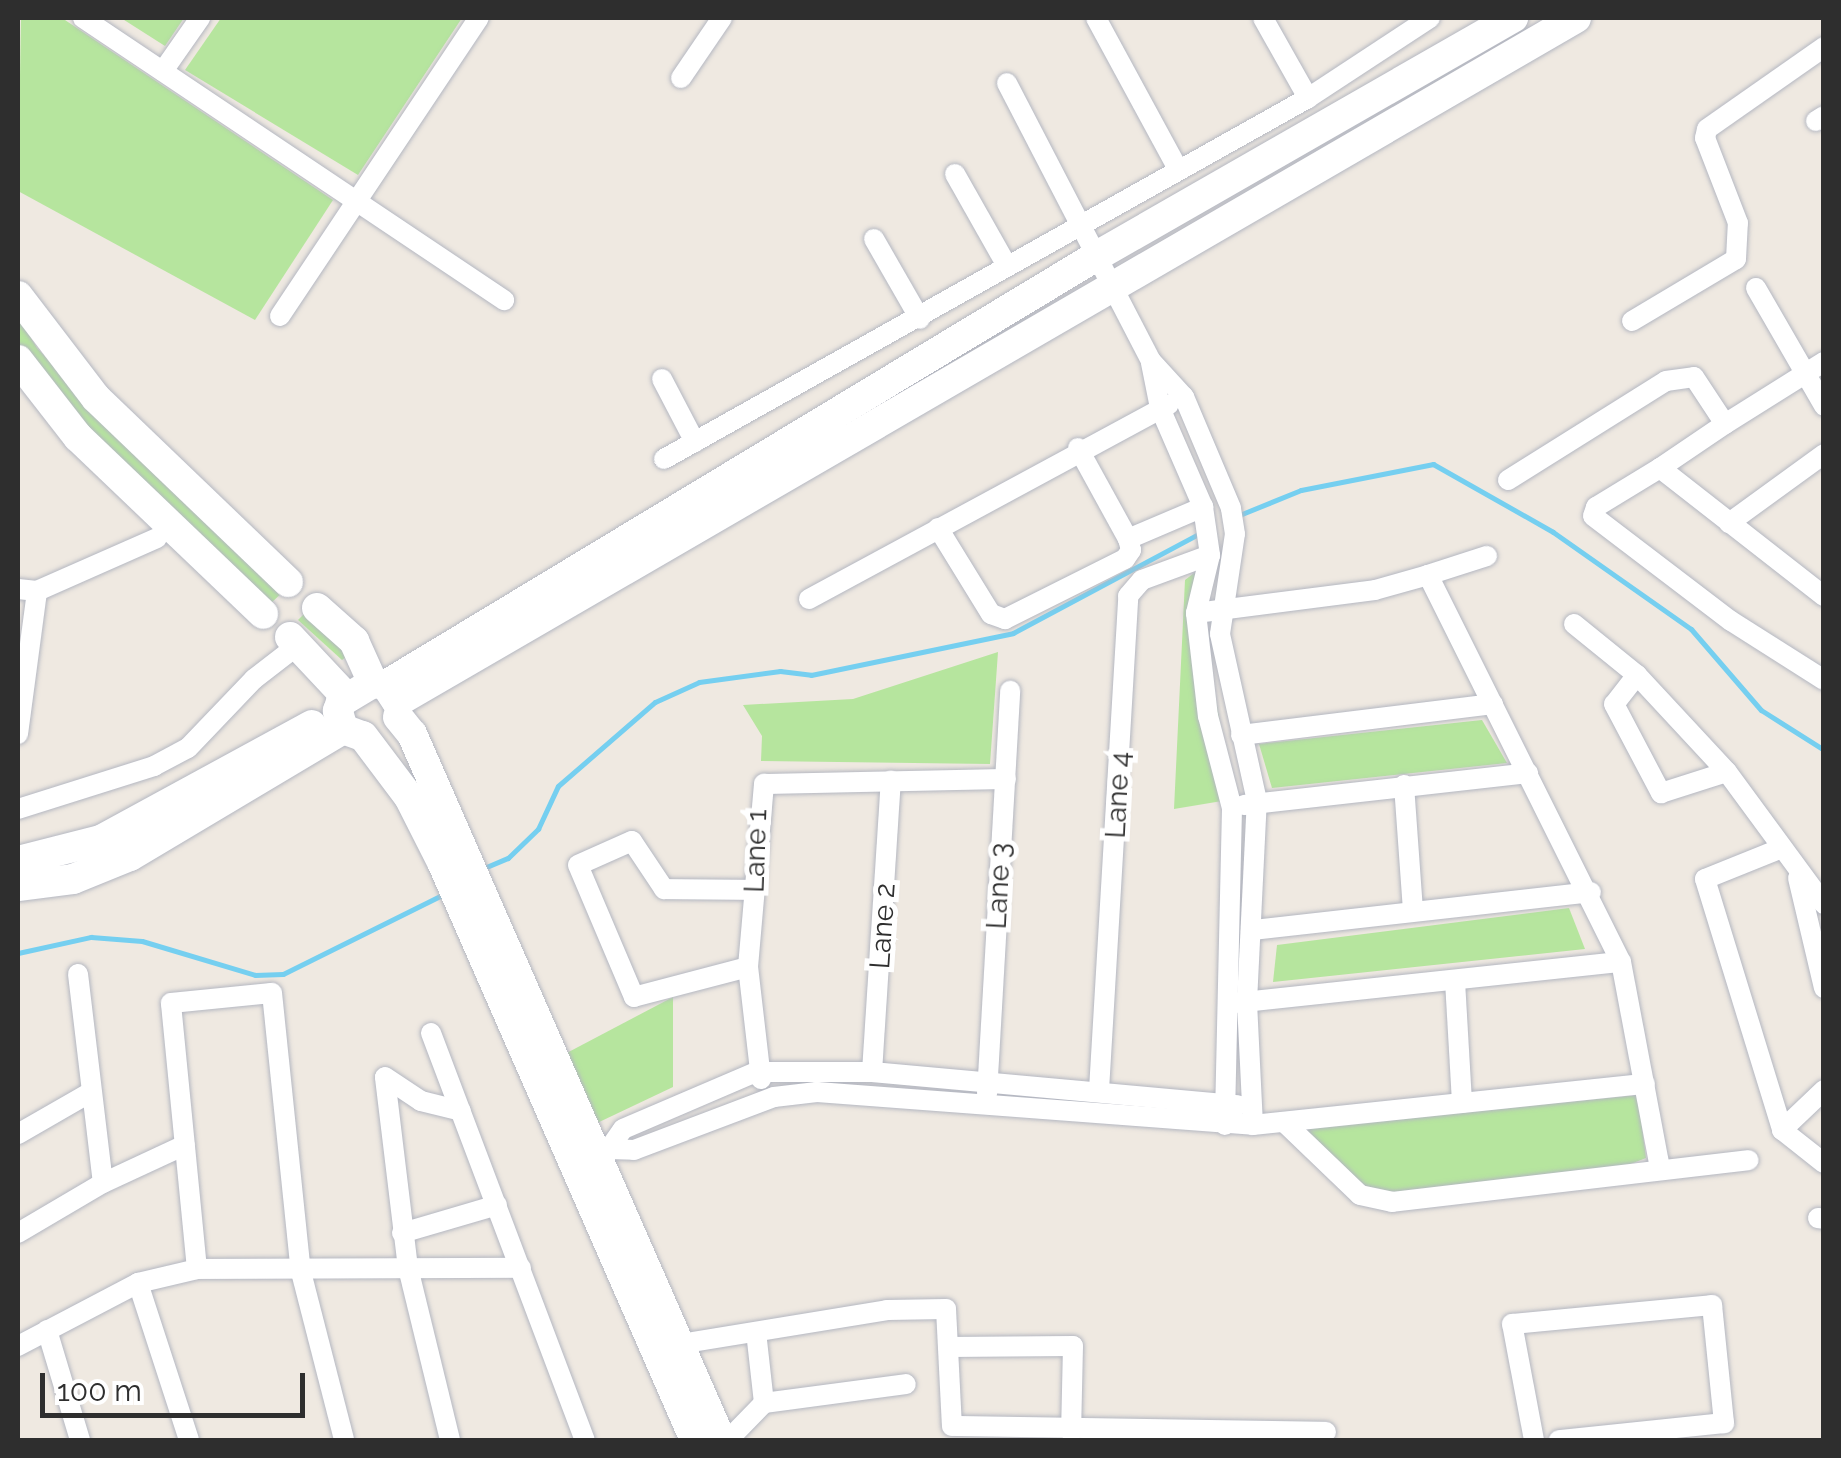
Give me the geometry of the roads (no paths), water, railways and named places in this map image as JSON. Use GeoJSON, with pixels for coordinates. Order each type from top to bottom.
{"type":"FeatureCollection","features":[{"type":"Feature","properties":{"kind":"main road"},"geometry":{"type":"LineString","coordinates":[[18,886],[73,879],[130,856],[1095,257],[1513,18]]}},
{"type":"Feature","properties":{"kind":"main road"},"geometry":{"type":"LineString","coordinates":[[18,862],[102,840],[368,708],[1576,18]]}},
{"type":"Feature","properties":{"kind":"main road"},"geometry":{"type":"LineString","coordinates":[[18,296],[96,398],[288,582]]}},
{"type":"Feature","properties":{"kind":"main road"},"geometry":{"type":"LineString","coordinates":[[18,360],[78,437],[263,614]]}},
{"type":"Feature","properties":{"kind":"main road"},"geometry":{"type":"LineString","coordinates":[[317,608],[354,641],[368,708],[452,858],[595,1156],[724,1440]]}},
{"type":"Feature","properties":{"kind":"main road"},"geometry":{"type":"LineString","coordinates":[[294,641],[368,708]]}},
{"type":"Feature","properties":{"kind":"main road"},"geometry":{"type":"LineString","coordinates":[[595,1156],[695,1440]]}},
{"type":"Feature","properties":{"kind":"street"},"geometry":{"type":"LineString","coordinates":[[83,18],[504,300]]}},
{"type":"Feature","properties":{"kind":"street"},"geometry":{"type":"LineString","coordinates":[[163,72],[200,18]]}},
{"type":"Feature","properties":{"kind":"street"},"geometry":{"type":"LineString","coordinates":[[280,316],[479,18]]}},
{"type":"Feature","properties":{"kind":"street"},"geometry":{"type":"LineString","coordinates":[[681,78],[722,18]]}},
{"type":"Feature","properties":{"kind":"street"},"geometry":{"type":"LineString","coordinates":[[1096,18],[1178,169]]}},
{"type":"Feature","properties":{"kind":"street"},"geometry":{"type":"LineString","coordinates":[[1263,18],[1308,98]]}},
{"type":"Feature","properties":{"kind":"street"},"geometry":{"type":"LineString","coordinates":[[664,459],[920,319],[1308,98],[1396,26],[1430,18]]}},
{"type":"Feature","properties":{"kind":"street"},"geometry":{"type":"LineString","coordinates":[[1632,321],[1736,258],[1738,223],[1704,138],[1707,129],[1824,47]]}},
{"type":"Feature","properties":{"kind":"street"},"geometry":{"type":"LineString","coordinates":[[1007,83],[1150,361],[1160,408],[1204,511],[1209,548],[1196,613],[1208,716],[1232,808],[1238,1003],[1253,1115]]}},
{"type":"Feature","properties":{"kind":"street"},"geometry":{"type":"LineString","coordinates":[[955,174],[1007,266]]}},
{"type":"Feature","properties":{"kind":"street"},"geometry":{"type":"LineString","coordinates":[[874,239],[920,319]]}},
{"type":"Feature","properties":{"kind":"street"},"geometry":{"type":"LineString","coordinates":[[1756,288],[1802,374],[1824,406]]}},
{"type":"Feature","properties":{"kind":"street"},"geometry":{"type":"LineString","coordinates":[[1150,361],[1184,397],[1231,508],[1235,534],[1220,634],[1257,801],[1253,930],[1238,1003],[1225,1115]]}},
{"type":"Feature","properties":{"kind":"street"},"geometry":{"type":"LineString","coordinates":[[1824,362],[1596,507],[1593,516],[1731,621],[1824,680]]}},
{"type":"Feature","properties":{"kind":"street"},"geometry":{"type":"LineString","coordinates":[[1508,480],[1666,381],[1694,377],[1724,424]]}},
{"type":"Feature","properties":{"kind":"street"},"geometry":{"type":"LineString","coordinates":[[662,380],[695,442]]}},
{"type":"Feature","properties":{"kind":"street"},"geometry":{"type":"LineString","coordinates":[[809,599],[1078,448],[1184,397]]}},
{"type":"Feature","properties":{"kind":"street"},"geometry":{"type":"LineString","coordinates":[[938,528],[991,614],[1005,619],[1125,560],[1132,550],[1128,539],[1078,448]]}},
{"type":"Feature","properties":{"kind":"street"},"geometry":{"type":"LineString","coordinates":[[1728,523],[1824,454]]}},
{"type":"Feature","properties":{"kind":"street"},"geometry":{"type":"LineString","coordinates":[[1660,468],[1824,596]]}},
{"type":"Feature","properties":{"kind":"street"},"geometry":{"type":"LineString","coordinates":[[1128,539],[1204,511]]}},
{"type":"Feature","properties":{"kind":"street"},"geometry":{"type":"LineString","coordinates":[[18,734],[27,590],[157,538]]}},
{"type":"Feature","properties":{"kind":"street","name":"Lane 4"},"geometry":{"type":"LineString","coordinates":[[1100,1090],[1128,596],[1142,580],[1209,548]]}},
{"type":"Feature","properties":{"kind":"street"},"geometry":{"type":"LineString","coordinates":[[1196,613],[1375,590],[1486,556]]}},
{"type":"Feature","properties":{"kind":"street"},"geometry":{"type":"LineString","coordinates":[[1428,575],[1590,892],[1620,962],[1660,1168]]}},
{"type":"Feature","properties":{"kind":"street"},"geometry":{"type":"LineString","coordinates":[[1574,624],[1637,675],[1727,772],[1796,872],[1824,904]]}},
{"type":"Feature","properties":{"kind":"street"},"geometry":{"type":"LineString","coordinates":[[18,809],[154,766],[188,748],[294,641]]}},
{"type":"Feature","properties":{"kind":"street"},"geometry":{"type":"LineString","coordinates":[[1637,675],[1614,704],[1661,793],[1727,772]]}},
{"type":"Feature","properties":{"kind":"street","name":"Lane 3"},"geometry":{"type":"LineString","coordinates":[[986,1106],[1010,691]]}},
{"type":"Feature","properties":{"kind":"street"},"geometry":{"type":"LineString","coordinates":[[1241,735],[1492,704]]}},
{"type":"Feature","properties":{"kind":"street"},"geometry":{"type":"LineString","coordinates":[[1232,808],[1257,801],[1528,773]]}},
{"type":"Feature","properties":{"kind":"street","name":"Lane 1"},"geometry":{"type":"LineString","coordinates":[[756,1072],[748,966],[764,784],[1006,779]]}},
{"type":"Feature","properties":{"kind":"street","name":"Lane 2"},"geometry":{"type":"LineString","coordinates":[[872,1072],[892,780]]}},
{"type":"Feature","properties":{"kind":"street"},"geometry":{"type":"LineString","coordinates":[[1404,785],[1413,910]]}},
{"type":"Feature","properties":{"kind":"street"},"geometry":{"type":"LineString","coordinates":[[748,966],[634,997],[578,865],[632,841],[664,889],[756,890]]}},
{"type":"Feature","properties":{"kind":"street"},"geometry":{"type":"LineString","coordinates":[[1782,848],[1705,879],[1782,1130],[1824,1162]]}},
{"type":"Feature","properties":{"kind":"street"},"geometry":{"type":"LineString","coordinates":[[1796,872],[1824,988]]}},
{"type":"Feature","properties":{"kind":"street"},"geometry":{"type":"LineString","coordinates":[[1253,930],[1590,892]]}},
{"type":"Feature","properties":{"kind":"street"},"geometry":{"type":"LineString","coordinates":[[1238,1003],[1620,962]]}},
{"type":"Feature","properties":{"kind":"street"},"geometry":{"type":"LineString","coordinates":[[78,974],[102,1182]]}},
{"type":"Feature","properties":{"kind":"street"},"geometry":{"type":"LineString","coordinates":[[1455,981],[1462,1104]]}},
{"type":"Feature","properties":{"kind":"street"},"geometry":{"type":"LineString","coordinates":[[197,1269],[171,1003],[272,993],[301,1272],[344,1440]]}},
{"type":"Feature","properties":{"kind":"street"},"geometry":{"type":"LineString","coordinates":[[432,1033],[585,1440]]}},
{"type":"Feature","properties":{"kind":"street"},"geometry":{"type":"LineString","coordinates":[[595,1156],[623,1129],[756,1072],[872,1072],[1100,1090],[1225,1115]]}},
{"type":"Feature","properties":{"kind":"street"},"geometry":{"type":"LineString","coordinates":[[756,1072],[774,1097]]}},
{"type":"Feature","properties":{"kind":"street"},"geometry":{"type":"LineString","coordinates":[[450,1440],[408,1268],[385,1077],[421,1100],[461,1112]]}},
{"type":"Feature","properties":{"kind":"street"},"geometry":{"type":"LineString","coordinates":[[595,1156],[634,1150],[774,1097],[817,1092],[986,1106],[1253,1115],[1284,1122],[1645,1084]]}},
{"type":"Feature","properties":{"kind":"street"},"geometry":{"type":"LineString","coordinates":[[1782,1130],[1824,1090]]}},
{"type":"Feature","properties":{"kind":"street"},"geometry":{"type":"LineString","coordinates":[[18,1134],[91,1092]]}},
{"type":"Feature","properties":{"kind":"street"},"geometry":{"type":"LineString","coordinates":[[1284,1122],[1372,1200],[1749,1160]]}},
{"type":"Feature","properties":{"kind":"street"},"geometry":{"type":"LineString","coordinates":[[18,1233],[102,1182],[186,1146]]}},
{"type":"Feature","properties":{"kind":"street"},"geometry":{"type":"LineString","coordinates":[[402,1233],[497,1205]]}},
{"type":"Feature","properties":{"kind":"street"},"geometry":{"type":"LineString","coordinates":[[18,1346],[138,1283],[197,1269],[301,1272],[521,1268]]}},
{"type":"Feature","properties":{"kind":"street"},"geometry":{"type":"LineString","coordinates":[[138,1283],[189,1440]]}},
{"type":"Feature","properties":{"kind":"street"},"geometry":{"type":"LineString","coordinates":[[1534,1440],[1512,1324],[1712,1305],[1724,1423],[1559,1440]]}},
{"type":"Feature","properties":{"kind":"street"},"geometry":{"type":"LineString","coordinates":[[680,1344],[887,1310],[946,1309],[952,1426],[1070,1432],[1326,1432]]}},
{"type":"Feature","properties":{"kind":"street"},"geometry":{"type":"LineString","coordinates":[[48,1330],[80,1440]]}},
{"type":"Feature","properties":{"kind":"street"},"geometry":{"type":"LineString","coordinates":[[756,1332],[764,1403]]}},
{"type":"Feature","properties":{"kind":"street"},"geometry":{"type":"LineString","coordinates":[[948,1347],[1074,1346],[1070,1432]]}},
{"type":"Feature","properties":{"kind":"street"},"geometry":{"type":"LineString","coordinates":[[724,1440],[764,1403],[906,1384]]}},
{"type":"Feature","properties":{"kind":"waterway"},"geometry":{"type":"LineString","coordinates":[[1237,516],[1301,490],[1433,464],[1553,532],[1691,629],[1761,710],[1824,750]]}},
{"type":"Feature","properties":{"kind":"waterway"},"geometry":{"type":"LineString","coordinates":[[484,868],[508,858],[538,829],[558,786],[655,702],[699,682],[780,671],[811,675],[1013,633],[1200,533]]}},
{"type":"Feature","properties":{"kind":"waterway"},"geometry":{"type":"LineString","coordinates":[[18,953],[91,937],[142,941],[255,975],[283,974],[446,893]]}}]}
